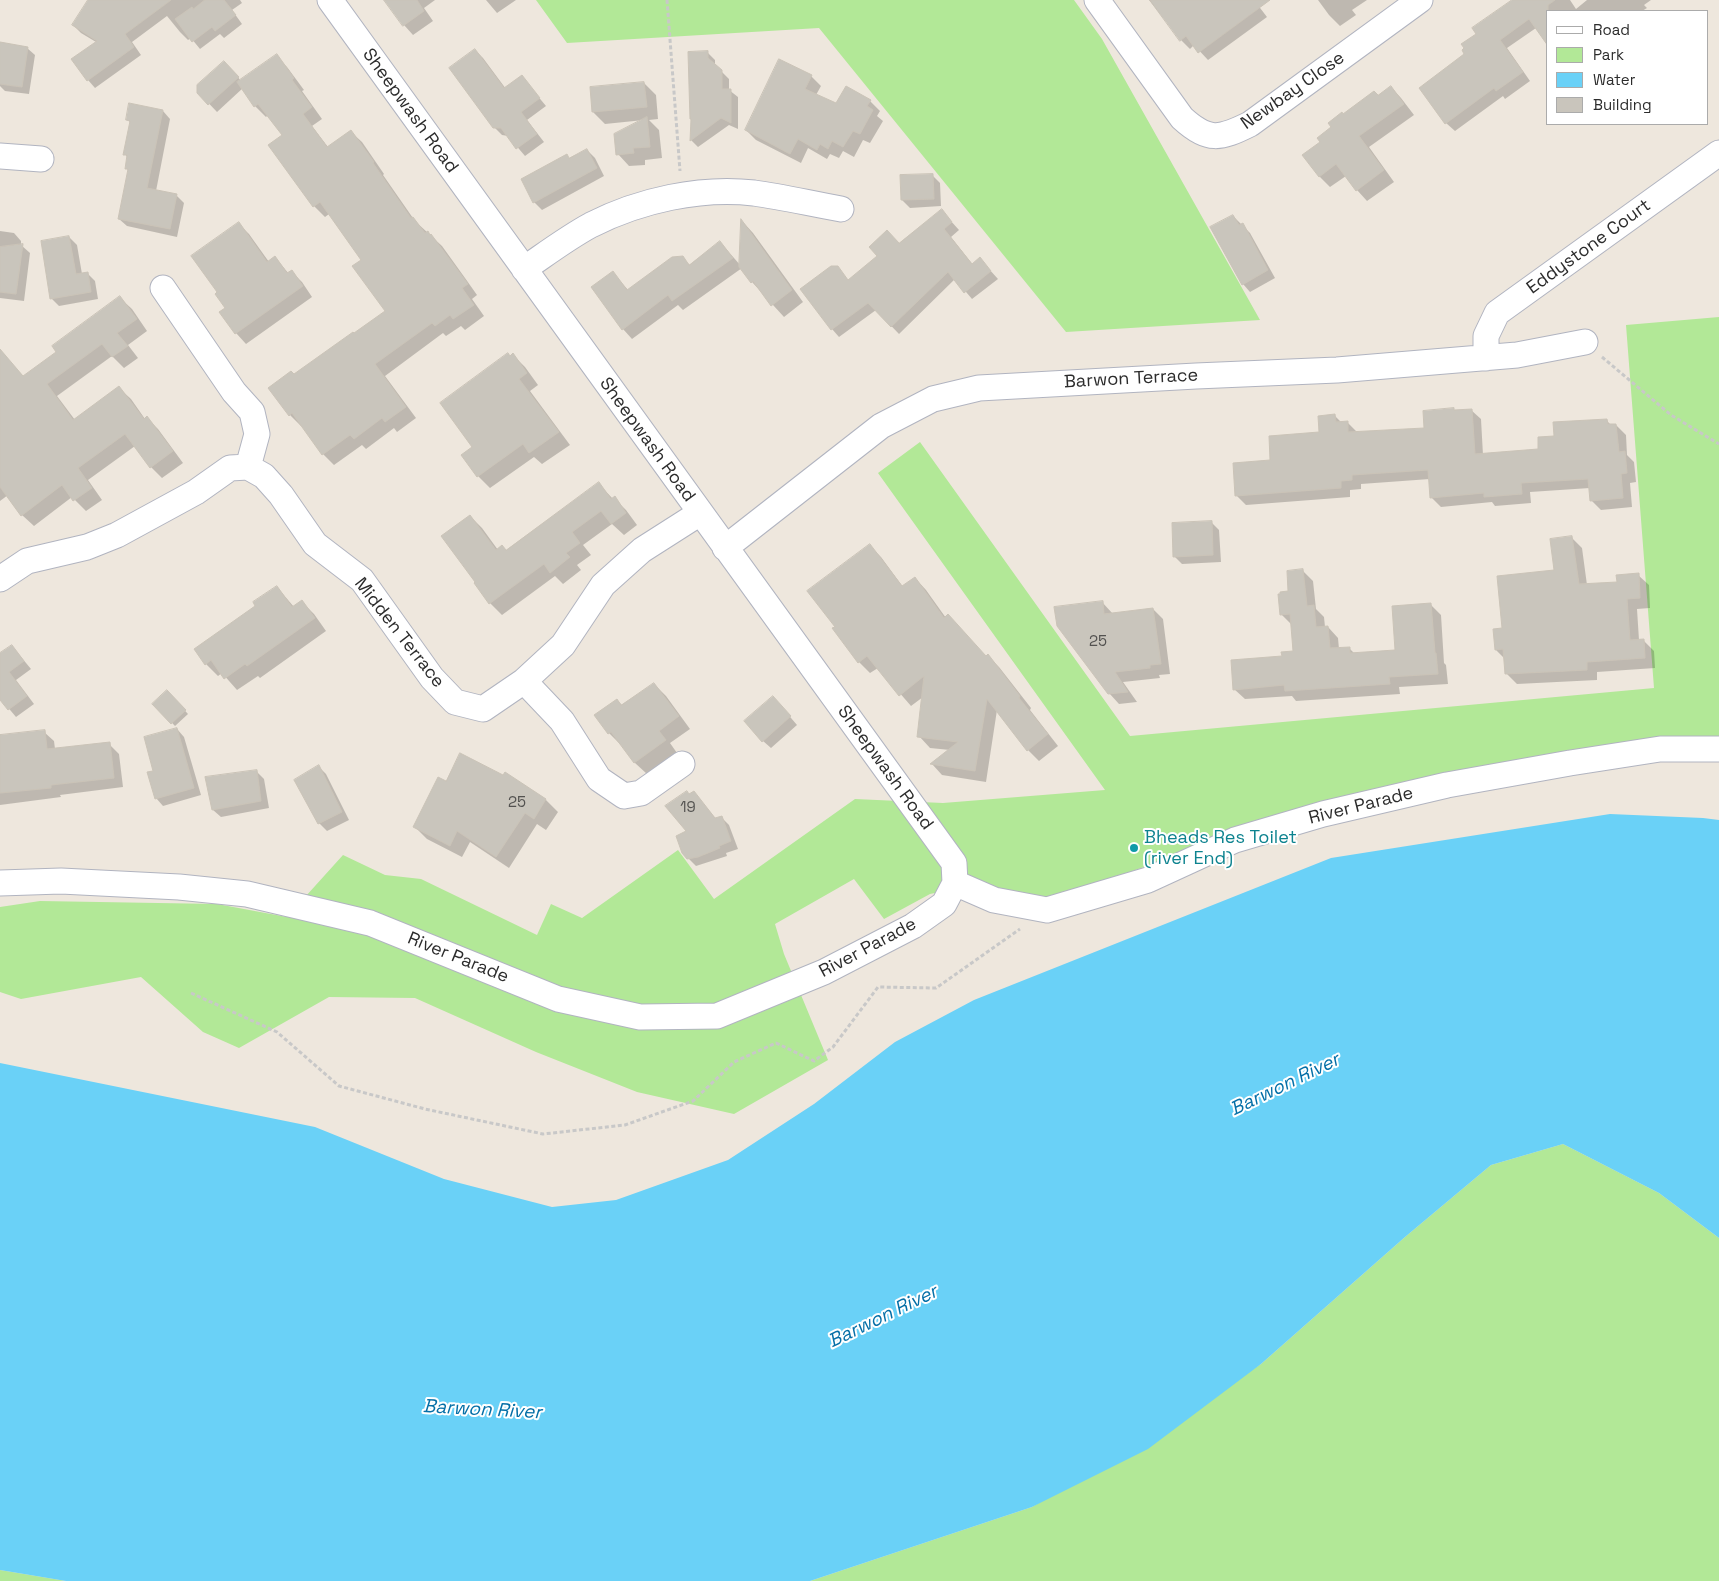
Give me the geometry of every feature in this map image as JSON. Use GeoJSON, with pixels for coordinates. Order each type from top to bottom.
{"type":"FeatureCollection","features":[{"type":"Feature","properties":{"kind":"street","name":"Sheepwash Road"},"geometry":{"type":"LineString","coordinates":[[330,0],[954,862],[955,883]]}},
{"type":"Feature","properties":{"kind":"street","name":"Newbay Close"},"geometry":{"type":"LineString","coordinates":[[1097,0],[1182,118],[1196,130],[1209,136],[1230,133],[1250,124],[1420,0]]}},
{"type":"Feature","properties":{"kind":"street","name":"Eddystone Court"},"geometry":{"type":"LineString","coordinates":[[1486,358],[1486,336],[1497,313],[1719,153]]}},
{"type":"Feature","properties":{"kind":"street"},"geometry":{"type":"LineString","coordinates":[[0,156],[41,159]]}},
{"type":"Feature","properties":{"kind":"street"},"geometry":{"type":"LineString","coordinates":[[524,269],[563,241],[592,224],[633,207],[682,196],[717,192],[754,193],[841,209]]}},
{"type":"Feature","properties":{"kind":"street"},"geometry":{"type":"LineString","coordinates":[[0,579],[27,562],[87,547],[117,535],[196,492],[230,468],[248,467],[257,434],[252,412],[234,392],[163,288]]}},
{"type":"Feature","properties":{"kind":"street","name":"Barwon Terrace"},"geometry":{"type":"LineString","coordinates":[[725,548],[881,426],[933,399],[979,388],[1336,370],[1486,358],[1517,355],[1585,342]]}},
{"type":"Feature","properties":{"kind":"street","name":"Midden Terrace"},"geometry":{"type":"LineString","coordinates":[[248,467],[264,476],[281,495],[315,544],[362,580],[432,678],[455,702],[482,709],[524,682],[562,645],[603,585],[642,550],[700,513]]}},
{"type":"Feature","properties":{"kind":"street"},"geometry":{"type":"LineString","coordinates":[[524,682],[562,722],[599,778],[624,796],[641,793],[682,764]]}},
{"type":"Feature","properties":{"kind":"street","name":"River Parade"},"geometry":{"type":"LineString","coordinates":[[0,882],[61,881],[180,887],[247,894],[370,923],[558,999],[640,1017],[717,1016],[824,972],[913,926],[944,904],[955,883],[994,900],[1047,910],[1148,880],[1235,840],[1323,814],[1447,785],[1570,763],[1660,749],[1719,749]]}},
{"type":"Feature","properties":{"kind":"path"},"geometry":{"type":"LineString","coordinates":[[667,0],[682,196]]}},
{"type":"Feature","properties":{"kind":"path"},"geometry":{"type":"LineString","coordinates":[[1585,342],[1671,415],[1719,444]]}},
{"type":"Feature","properties":{"kind":"path"},"geometry":{"type":"LineString","coordinates":[[191,993],[277,1032],[339,1086],[425,1109],[543,1134],[625,1124],[693,1101],[734,1062],[776,1043],[814,1061],[833,1047],[878,987],[936,988],[1047,910]]}},
{"type":"Feature","properties":{"kind":"green space"},"geometry":{"type":"Polygon","coordinates":[[[536,0],[1074,0],[1102,39],[1260,320],[1066,332],[819,28],[567,43],[536,0]]]}},
{"type":"Feature","properties":{"kind":"green space"},"geometry":{"type":"Polygon","coordinates":[[[1719,317],[1719,738],[1214,843],[1042,902],[982,883],[930,894],[884,919],[854,879],[775,924],[784,954],[828,1060],[734,1114],[637,1092],[536,1052],[415,998],[329,997],[239,1048],[203,1032],[141,977],[21,999],[0,992],[0,907],[40,901],[217,904],[287,917],[343,855],[385,875],[421,879],[537,935],[551,904],[582,918],[678,850],[714,899],[855,799],[943,803],[1105,790],[878,473],[920,442],[1130,736],[1654,688],[1626,325],[1719,317]]]}},
{"type":"Feature","properties":{"kind":"green space"},"geometry":{"type":"Polygon","coordinates":[[[1563,1144],[1659,1193],[1719,1238],[1719,1581],[810,1581],[1032,1507],[1261,1364],[1405,1237],[1491,1165],[1563,1144]]]}},
{"type":"Feature","properties":{"kind":"green space"},"geometry":{"type":"Polygon","coordinates":[[[0,1570],[66,1581],[0,1581],[0,1570]]]}},
{"type":"Feature","properties":{"kind":"water","name":"Barwon River"},"geometry":{"type":"Polygon","coordinates":[[[1610,814],[1719,820],[1719,1238],[1659,1193],[1563,1144],[1491,1165],[1405,1237],[1261,1364],[1148,1449],[1032,1507],[810,1581],[66,1581],[0,1570],[0,1063],[315,1127],[444,1179],[552,1207],[616,1200],[728,1160],[814,1104],[895,1042],[974,1000],[1331,858],[1610,814]]]}},
{"type":"Feature","properties":{"kind":"building"},"geometry":{"type":"Polygon","coordinates":[[[88,0],[171,0],[125,34],[134,47],[87,81],[71,59],[97,41],[72,25],[88,0]]]}},
{"type":"Feature","properties":{"kind":"building"},"geometry":{"type":"Polygon","coordinates":[[[205,0],[224,0],[236,15],[215,31],[212,27],[192,42],[175,19],[205,0]]]}},
{"type":"Feature","properties":{"kind":"building"},"geometry":{"type":"Polygon","coordinates":[[[384,0],[417,0],[424,11],[403,26],[384,0]]]}},
{"type":"Feature","properties":{"kind":"building"},"geometry":{"type":"Polygon","coordinates":[[[1150,0],[1270,0],[1198,53],[1186,36],[1180,41],[1150,0]]]}},
{"type":"Feature","properties":{"kind":"building"},"geometry":{"type":"Polygon","coordinates":[[[1512,0],[1555,0],[1548,5],[1548,10],[1546,10],[1546,43],[1529,19],[1500,40],[1523,72],[1496,91],[1494,88],[1445,124],[1419,88],[1464,54],[1462,50],[1464,48],[1461,44],[1476,34],[1472,28],[1512,0]]]}},
{"type":"Feature","properties":{"kind":"building"},"geometry":{"type":"Polygon","coordinates":[[[0,42],[28,47],[22,87],[0,84],[0,42]]]}},
{"type":"Feature","properties":{"kind":"building"},"geometry":{"type":"Polygon","coordinates":[[[475,49],[504,88],[522,75],[540,98],[521,112],[537,134],[516,149],[501,128],[493,128],[449,68],[475,49]]]}},
{"type":"Feature","properties":{"kind":"building"},"geometry":{"type":"Polygon","coordinates":[[[708,51],[708,58],[722,70],[722,89],[731,89],[731,123],[721,118],[690,141],[688,52],[708,51]]]}},
{"type":"Feature","properties":{"kind":"building"},"geometry":{"type":"Polygon","coordinates":[[[277,54],[294,78],[292,80],[312,107],[303,114],[327,147],[351,130],[411,218],[413,217],[425,233],[428,231],[431,234],[468,284],[462,288],[474,305],[453,319],[450,315],[435,326],[432,323],[375,364],[406,407],[385,422],[382,418],[354,439],[350,435],[322,455],[292,413],[289,416],[268,388],[291,371],[294,374],[385,311],[352,266],[361,260],[320,202],[313,207],[268,145],[282,135],[258,104],[254,107],[237,82],[277,54]]]}},
{"type":"Feature","properties":{"kind":"building"},"geometry":{"type":"Polygon","coordinates":[[[779,59],[812,75],[805,89],[836,103],[846,86],[871,100],[867,106],[873,110],[860,134],[853,131],[843,147],[832,141],[828,149],[820,144],[817,150],[798,139],[790,154],[745,130],[779,59]]]}},
{"type":"Feature","properties":{"kind":"building"},"geometry":{"type":"Polygon","coordinates":[[[224,61],[239,77],[208,105],[197,93],[197,85],[224,61]]]}},
{"type":"Feature","properties":{"kind":"building"},"geometry":{"type":"Polygon","coordinates":[[[644,82],[647,107],[592,112],[590,87],[644,82]]]}},
{"type":"Feature","properties":{"kind":"building"},"geometry":{"type":"Polygon","coordinates":[[[1391,86],[1404,104],[1359,136],[1384,170],[1356,191],[1336,164],[1319,177],[1302,155],[1320,142],[1317,138],[1331,127],[1328,123],[1342,112],[1343,114],[1374,91],[1378,95],[1391,86]]]}},
{"type":"Feature","properties":{"kind":"building"},"geometry":{"type":"Polygon","coordinates":[[[129,103],[163,110],[147,188],[177,194],[170,229],[118,219],[128,169],[125,169],[127,155],[123,155],[130,121],[126,120],[129,103]]]}},
{"type":"Feature","properties":{"kind":"building"},"geometry":{"type":"Polygon","coordinates":[[[647,117],[650,147],[633,148],[634,153],[616,155],[614,134],[647,117]]]}},
{"type":"Feature","properties":{"kind":"building"},"geometry":{"type":"Polygon","coordinates":[[[587,149],[597,168],[533,203],[521,179],[567,154],[569,158],[587,149]]]}},
{"type":"Feature","properties":{"kind":"building"},"geometry":{"type":"Polygon","coordinates":[[[933,174],[934,199],[901,200],[900,175],[933,174]]]}},
{"type":"Feature","properties":{"kind":"building"},"geometry":{"type":"Polygon","coordinates":[[[942,209],[952,222],[944,229],[972,264],[980,257],[991,271],[964,293],[948,272],[891,327],[868,303],[831,330],[800,289],[831,266],[838,266],[848,280],[877,256],[869,247],[887,230],[899,243],[942,209]]]}},
{"type":"Feature","properties":{"kind":"building"},"geometry":{"type":"Polygon","coordinates":[[[1233,215],[1239,225],[1243,223],[1268,270],[1242,285],[1210,227],[1233,215]]]}},
{"type":"Feature","properties":{"kind":"building"},"geometry":{"type":"Polygon","coordinates":[[[741,219],[792,290],[771,306],[753,281],[751,283],[739,267],[741,219]]]}},
{"type":"Feature","properties":{"kind":"building"},"geometry":{"type":"Polygon","coordinates":[[[239,222],[267,262],[275,256],[287,273],[292,270],[303,286],[235,334],[219,312],[225,308],[215,294],[217,292],[191,256],[239,222]]]}},
{"type":"Feature","properties":{"kind":"building"},"geometry":{"type":"Polygon","coordinates":[[[69,236],[76,274],[88,272],[91,292],[50,299],[41,241],[69,236]]]}},
{"type":"Feature","properties":{"kind":"building"},"geometry":{"type":"Polygon","coordinates":[[[720,241],[733,258],[672,301],[668,295],[622,330],[591,287],[613,271],[627,290],[672,257],[683,256],[689,265],[720,241]]]}},
{"type":"Feature","properties":{"kind":"building"},"geometry":{"type":"Polygon","coordinates":[[[23,244],[16,294],[0,292],[0,247],[23,244]]]}},
{"type":"Feature","properties":{"kind":"building"},"geometry":{"type":"Polygon","coordinates":[[[120,296],[137,319],[117,333],[128,346],[112,357],[102,344],[47,384],[73,420],[119,386],[144,419],[147,416],[173,451],[150,468],[125,434],[78,468],[92,488],[73,501],[62,485],[21,516],[0,487],[0,349],[23,376],[56,352],[52,346],[120,296]]]}},
{"type":"Feature","properties":{"kind":"building"},"geometry":{"type":"Polygon","coordinates":[[[508,353],[510,356],[513,353],[527,373],[519,379],[559,432],[529,453],[523,444],[477,477],[461,455],[472,447],[440,403],[508,353]]]}},
{"type":"Feature","properties":{"kind":"building"},"geometry":{"type":"Polygon","coordinates":[[[1454,408],[1454,410],[1472,409],[1475,454],[1538,449],[1538,437],[1554,436],[1553,422],[1607,419],[1608,424],[1616,424],[1619,452],[1625,451],[1627,473],[1621,474],[1623,498],[1590,501],[1588,479],[1521,483],[1522,494],[1484,497],[1484,493],[1430,498],[1428,470],[1352,475],[1352,480],[1341,481],[1341,488],[1235,496],[1233,463],[1270,460],[1269,436],[1319,432],[1318,416],[1335,414],[1336,422],[1348,421],[1348,432],[1424,428],[1423,411],[1454,408]]]}},
{"type":"Feature","properties":{"kind":"building"},"geometry":{"type":"Polygon","coordinates":[[[599,482],[611,499],[615,496],[626,513],[611,524],[601,511],[572,532],[580,543],[566,553],[570,557],[550,573],[544,564],[489,604],[441,536],[470,515],[496,550],[502,545],[506,550],[599,482]]]}},
{"type":"Feature","properties":{"kind":"building"},"geometry":{"type":"Polygon","coordinates":[[[1212,521],[1213,555],[1173,557],[1172,523],[1212,521]]]}},
{"type":"Feature","properties":{"kind":"building"},"geometry":{"type":"Polygon","coordinates":[[[1572,536],[1579,584],[1617,582],[1616,575],[1639,573],[1640,598],[1627,599],[1630,640],[1644,639],[1645,658],[1587,662],[1587,670],[1505,674],[1503,649],[1495,650],[1493,629],[1502,628],[1497,576],[1554,570],[1550,539],[1572,536]]]}},
{"type":"Feature","properties":{"kind":"building"},"geometry":{"type":"Polygon","coordinates":[[[870,544],[902,586],[915,577],[944,618],[948,614],[986,656],[988,654],[1020,696],[1019,698],[1048,734],[1027,751],[987,699],[975,771],[930,764],[958,742],[917,737],[924,676],[899,696],[867,656],[858,663],[832,628],[835,627],[807,591],[870,544]]]}},
{"type":"Feature","properties":{"kind":"building"},"geometry":{"type":"Polygon","coordinates":[[[1303,569],[1307,606],[1314,605],[1316,627],[1328,626],[1330,648],[1350,647],[1350,653],[1395,650],[1392,606],[1431,603],[1438,674],[1389,677],[1390,684],[1285,691],[1284,685],[1233,690],[1231,660],[1282,656],[1281,652],[1293,651],[1290,614],[1280,615],[1278,594],[1288,591],[1287,571],[1303,569]]]}},
{"type":"Feature","properties":{"kind":"building"},"geometry":{"type":"Polygon","coordinates":[[[277,586],[292,607],[302,600],[315,618],[247,666],[245,664],[224,679],[211,660],[205,665],[194,649],[255,606],[253,602],[277,586]]]}},
{"type":"Feature","properties":{"kind":"building"},"geometry":{"type":"Polygon","coordinates":[[[1103,601],[1104,614],[1153,608],[1161,664],[1150,665],[1150,668],[1115,672],[1128,692],[1108,694],[1057,626],[1054,607],[1103,601]]]}},
{"type":"Feature","properties":{"kind":"building"},"geometry":{"type":"Polygon","coordinates":[[[12,645],[24,661],[9,672],[27,696],[8,710],[0,700],[0,653],[12,645]]]}},
{"type":"Feature","properties":{"kind":"building"},"geometry":{"type":"Polygon","coordinates":[[[654,683],[679,716],[659,731],[666,740],[634,763],[611,732],[608,734],[594,715],[617,699],[621,705],[654,683]]]}},
{"type":"Feature","properties":{"kind":"building"},"geometry":{"type":"Polygon","coordinates":[[[167,690],[186,710],[171,724],[152,704],[167,690]]]}},
{"type":"Feature","properties":{"kind":"building"},"geometry":{"type":"Polygon","coordinates":[[[773,696],[791,716],[762,742],[744,721],[773,696]]]}},
{"type":"Feature","properties":{"kind":"building"},"geometry":{"type":"Polygon","coordinates":[[[177,728],[194,788],[155,799],[147,772],[153,771],[144,737],[177,728]]]}},
{"type":"Feature","properties":{"kind":"building"},"geometry":{"type":"Polygon","coordinates":[[[45,730],[47,749],[110,742],[114,778],[51,785],[51,788],[0,793],[0,735],[45,730]]]}},
{"type":"Feature","properties":{"kind":"building"},"geometry":{"type":"Polygon","coordinates":[[[460,753],[503,775],[505,772],[546,799],[534,819],[525,813],[496,857],[457,831],[450,846],[413,827],[438,777],[446,781],[460,753]]]}},
{"type":"Feature","properties":{"kind":"building"},"geometry":{"type":"Polygon","coordinates":[[[319,765],[342,812],[318,824],[294,780],[319,765]]]}},
{"type":"Feature","properties":{"kind":"building"},"geometry":{"type":"Polygon","coordinates":[[[257,770],[261,801],[212,810],[205,777],[257,770]]]}},
{"type":"Feature","properties":{"kind":"building"},"geometry":{"type":"Polygon","coordinates":[[[687,791],[689,794],[694,791],[715,818],[722,816],[731,841],[698,857],[687,859],[682,853],[676,836],[686,831],[665,806],[687,791]]]}},
{"type":"Feature","properties":{"kind":"place","name":"Bheads Res Toilet (river End)"},"geometry":{"type":"Point","coordinates":[1134,848]}}]}
